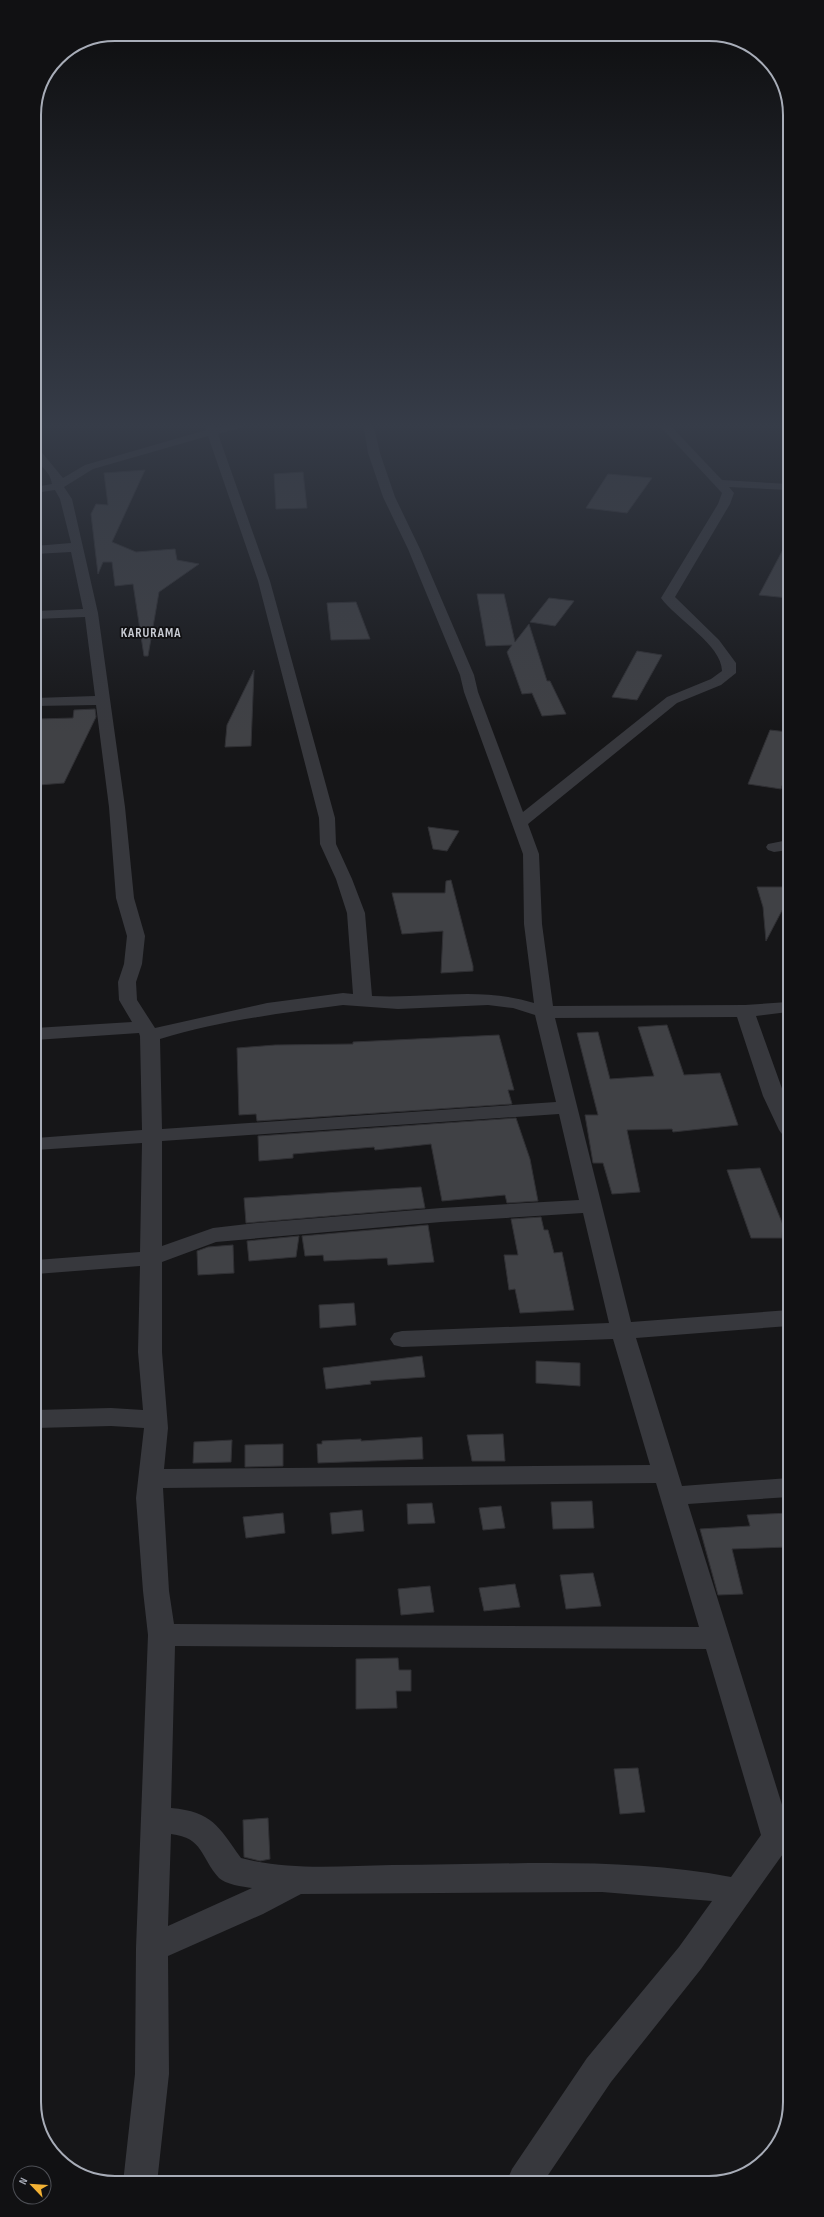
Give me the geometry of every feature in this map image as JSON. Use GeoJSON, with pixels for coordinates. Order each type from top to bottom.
{"type":"FeatureCollection","features":[{"type":"Feature","properties":{"kind":"street"},"geometry":{"type":"LineString","coordinates":[[73,526],[77,543],[75,548],[91,613],[99,661],[102,700],[117,807],[125,898],[136,936],[133,964],[126,982],[128,1000],[147,1032],[152,1136],[150,1352],[155,1420],[149,1498],[156,1591],[162,1635],[152,1948],[152,2074],[141,2176]]}},
{"type":"Feature","properties":{"kind":"street"},"geometry":{"type":"LineString","coordinates":[[245,526],[264,581],[327,818],[328,844],[344,879],[356,913],[363,1000]]}},
{"type":"Feature","properties":{"kind":"street"},"geometry":{"type":"LineString","coordinates":[[403,526],[467,675],[471,692],[531,854],[533,924],[544,1012],[622,1331],[716,1638],[783,1827],[690,1958],[599,2070],[527,2176]]}},
{"type":"Feature","properties":{"kind":"street"},"geometry":{"type":"LineString","coordinates":[[519,823],[672,700],[716,682],[729,673],[729,663],[714,643],[668,598],[670,592],[710,526]]}},
{"type":"Feature","properties":{"kind":"street"},"geometry":{"type":"LineString","coordinates":[[41,550],[75,548]]}},
{"type":"Feature","properties":{"kind":"street"},"geometry":{"type":"LineString","coordinates":[[41,615],[91,613]]}},
{"type":"Feature","properties":{"kind":"street"},"geometry":{"type":"LineString","coordinates":[[41,702],[102,700]]}},
{"type":"Feature","properties":{"kind":"street"},"geometry":{"type":"LineString","coordinates":[[41,1034],[147,1032],[176,1028],[267,1009],[343,999],[398,1003],[488,999],[516,1003],[544,1012],[745,1011],[783,1007]]}},
{"type":"Feature","properties":{"kind":"street"},"geometry":{"type":"LineString","coordinates":[[745,1011],[781,1096]]}},
{"type":"Feature","properties":{"kind":"street"},"geometry":{"type":"LineString","coordinates":[[41,1144],[568,1107]]}},
{"type":"Feature","properties":{"kind":"street"},"geometry":{"type":"LineString","coordinates":[[41,1267],[151,1258],[213,1236],[257,1230],[441,1215],[592,1206]]}},
{"type":"Feature","properties":{"kind":"street"},"geometry":{"type":"LineString","coordinates":[[402,1340],[622,1331],[783,1318]]}},
{"type":"Feature","properties":{"kind":"street"},"geometry":{"type":"LineString","coordinates":[[41,1419],[111,1417],[155,1420]]}},
{"type":"Feature","properties":{"kind":"street"},"geometry":{"type":"LineString","coordinates":[[151,1479],[783,1487]]}},
{"type":"Feature","properties":{"kind":"street"},"geometry":{"type":"LineString","coordinates":[[162,1635],[716,1638]]}},
{"type":"Feature","properties":{"kind":"street"},"geometry":{"type":"LineString","coordinates":[[156,1819],[190,1823],[205,1832],[231,1868],[249,1874],[298,1880],[602,1878],[700,1885],[737,1892]]}},
{"type":"Feature","properties":{"kind":"street"},"geometry":{"type":"LineString","coordinates":[[152,1948],[252,1904],[298,1880]]}},
{"type":"Feature","properties":{"kind":"building"},"geometry":{"type":"Polygon","coordinates":[[[92,526],[119,526],[112,542],[136,552],[175,549],[177,560],[199,564],[159,592],[148,656],[144,656],[133,584],[115,586],[112,562],[103,562],[98,574],[92,526]]]}},
{"type":"Feature","properties":{"kind":"building"},"geometry":{"type":"Polygon","coordinates":[[[783,549],[783,597],[759,595],[783,549]]]}},
{"type":"Feature","properties":{"kind":"building"},"geometry":{"type":"Polygon","coordinates":[[[477,594],[504,594],[515,642],[529,624],[547,681],[550,681],[566,714],[542,716],[532,693],[522,694],[507,652],[512,645],[486,646],[477,594]]]}},
{"type":"Feature","properties":{"kind":"building"},"geometry":{"type":"Polygon","coordinates":[[[549,598],[574,601],[555,626],[530,622],[549,598]]]}},
{"type":"Feature","properties":{"kind":"building"},"geometry":{"type":"Polygon","coordinates":[[[356,602],[370,639],[331,640],[327,603],[356,602]]]}},
{"type":"Feature","properties":{"kind":"building"},"geometry":{"type":"Polygon","coordinates":[[[637,651],[662,655],[637,700],[612,697],[637,651]]]}},
{"type":"Feature","properties":{"kind":"building"},"geometry":{"type":"Polygon","coordinates":[[[254,670],[251,746],[225,747],[227,725],[254,670]]]}},
{"type":"Feature","properties":{"kind":"building"},"geometry":{"type":"Polygon","coordinates":[[[95,709],[96,717],[64,783],[41,785],[41,719],[73,718],[74,710],[95,709]]]}},
{"type":"Feature","properties":{"kind":"building"},"geometry":{"type":"Polygon","coordinates":[[[770,730],[783,731],[783,783],[781,789],[748,784],[770,730]]]}},
{"type":"Feature","properties":{"kind":"building"},"geometry":{"type":"Polygon","coordinates":[[[428,827],[459,831],[447,851],[433,849],[428,827]]]}},
{"type":"Feature","properties":{"kind":"building"},"geometry":{"type":"Polygon","coordinates":[[[451,880],[473,971],[441,973],[443,931],[402,934],[392,893],[445,893],[446,881],[451,880]]]}},
{"type":"Feature","properties":{"kind":"building"},"geometry":{"type":"Polygon","coordinates":[[[757,887],[783,887],[783,909],[766,941],[763,907],[757,887]]]}},
{"type":"Feature","properties":{"kind":"building"},"geometry":{"type":"Polygon","coordinates":[[[667,1025],[684,1075],[720,1073],[738,1125],[673,1132],[672,1129],[627,1130],[640,1192],[612,1194],[603,1163],[593,1163],[585,1115],[598,1115],[577,1033],[598,1032],[610,1079],[654,1076],[638,1027],[667,1025]]]}},
{"type":"Feature","properties":{"kind":"building"},"geometry":{"type":"Polygon","coordinates":[[[499,1035],[514,1090],[508,1090],[512,1104],[257,1121],[256,1114],[239,1115],[237,1048],[275,1045],[353,1044],[353,1042],[499,1035]]]}},
{"type":"Feature","properties":{"kind":"building"},"geometry":{"type":"Polygon","coordinates":[[[516,1118],[530,1159],[538,1201],[507,1203],[505,1195],[442,1201],[431,1144],[375,1150],[374,1147],[293,1154],[293,1158],[259,1161],[258,1136],[516,1118]]]}},
{"type":"Feature","properties":{"kind":"building"},"geometry":{"type":"Polygon","coordinates":[[[760,1168],[783,1225],[782,1238],[751,1238],[727,1170],[760,1168]]]}},
{"type":"Feature","properties":{"kind":"building"},"geometry":{"type":"Polygon","coordinates":[[[421,1187],[425,1208],[246,1223],[244,1198],[421,1187]]]}},
{"type":"Feature","properties":{"kind":"building"},"geometry":{"type":"Polygon","coordinates":[[[541,1217],[544,1230],[548,1230],[554,1253],[562,1252],[574,1310],[520,1313],[515,1289],[509,1290],[504,1255],[518,1255],[511,1219],[541,1217]]]}},
{"type":"Feature","properties":{"kind":"building"},"geometry":{"type":"Polygon","coordinates":[[[428,1225],[434,1262],[388,1265],[387,1258],[324,1261],[323,1255],[305,1256],[302,1236],[428,1225]]]}},
{"type":"Feature","properties":{"kind":"building"},"geometry":{"type":"Polygon","coordinates":[[[299,1236],[296,1257],[249,1261],[247,1241],[299,1236]]]}},
{"type":"Feature","properties":{"kind":"building"},"geometry":{"type":"Polygon","coordinates":[[[233,1245],[234,1273],[198,1275],[197,1251],[208,1247],[233,1245]]]}},
{"type":"Feature","properties":{"kind":"building"},"geometry":{"type":"Polygon","coordinates":[[[354,1303],[356,1325],[320,1328],[319,1305],[354,1303]]]}},
{"type":"Feature","properties":{"kind":"building"},"geometry":{"type":"Polygon","coordinates":[[[422,1356],[425,1377],[370,1381],[371,1384],[326,1389],[323,1368],[422,1356]]]}},
{"type":"Feature","properties":{"kind":"building"},"geometry":{"type":"Polygon","coordinates":[[[536,1361],[580,1363],[580,1386],[536,1383],[536,1361]]]}},
{"type":"Feature","properties":{"kind":"building"},"geometry":{"type":"Polygon","coordinates":[[[503,1434],[505,1461],[472,1461],[467,1435],[503,1434]]]}},
{"type":"Feature","properties":{"kind":"building"},"geometry":{"type":"Polygon","coordinates":[[[422,1437],[423,1459],[318,1463],[317,1444],[322,1444],[322,1441],[361,1439],[361,1441],[422,1437]]]}},
{"type":"Feature","properties":{"kind":"building"},"geometry":{"type":"Polygon","coordinates":[[[232,1440],[231,1462],[193,1463],[194,1442],[232,1440]]]}},
{"type":"Feature","properties":{"kind":"building"},"geometry":{"type":"Polygon","coordinates":[[[283,1444],[283,1466],[245,1467],[245,1445],[283,1444]]]}},
{"type":"Feature","properties":{"kind":"building"},"geometry":{"type":"Polygon","coordinates":[[[592,1501],[594,1528],[553,1529],[551,1502],[592,1501]]]}},
{"type":"Feature","properties":{"kind":"building"},"geometry":{"type":"Polygon","coordinates":[[[432,1503],[435,1523],[408,1524],[407,1504],[432,1503]]]}},
{"type":"Feature","properties":{"kind":"building"},"geometry":{"type":"Polygon","coordinates":[[[501,1506],[505,1528],[483,1530],[479,1508],[501,1506]]]}},
{"type":"Feature","properties":{"kind":"building"},"geometry":{"type":"Polygon","coordinates":[[[362,1510],[364,1531],[332,1534],[330,1513],[362,1510]]]}},
{"type":"Feature","properties":{"kind":"building"},"geometry":{"type":"Polygon","coordinates":[[[283,1513],[285,1533],[246,1538],[243,1517],[283,1513]]]}},
{"type":"Feature","properties":{"kind":"building"},"geometry":{"type":"Polygon","coordinates":[[[783,1513],[783,1547],[732,1549],[743,1594],[718,1595],[700,1529],[750,1526],[747,1515],[783,1513]]]}},
{"type":"Feature","properties":{"kind":"building"},"geometry":{"type":"Polygon","coordinates":[[[593,1573],[601,1606],[566,1609],[560,1575],[593,1573]]]}},
{"type":"Feature","properties":{"kind":"building"},"geometry":{"type":"Polygon","coordinates":[[[515,1584],[520,1607],[484,1611],[479,1588],[515,1584]]]}},
{"type":"Feature","properties":{"kind":"building"},"geometry":{"type":"Polygon","coordinates":[[[430,1586],[434,1612],[401,1615],[398,1589],[430,1586]]]}},
{"type":"Feature","properties":{"kind":"building"},"geometry":{"type":"Polygon","coordinates":[[[398,1658],[399,1670],[411,1670],[411,1691],[396,1691],[397,1708],[356,1709],[356,1659],[398,1658]]]}},
{"type":"Feature","properties":{"kind":"building"},"geometry":{"type":"Polygon","coordinates":[[[638,1768],[645,1812],[620,1814],[614,1769],[638,1768]]]}},
{"type":"Feature","properties":{"kind":"building"},"geometry":{"type":"Polygon","coordinates":[[[268,1818],[270,1859],[260,1861],[244,1857],[243,1820],[268,1818]]]}},
{"type":"Feature","properties":{"kind":"district","name":"KARURAMA"},"geometry":{"type":"Point","coordinates":[151,633]}}]}
